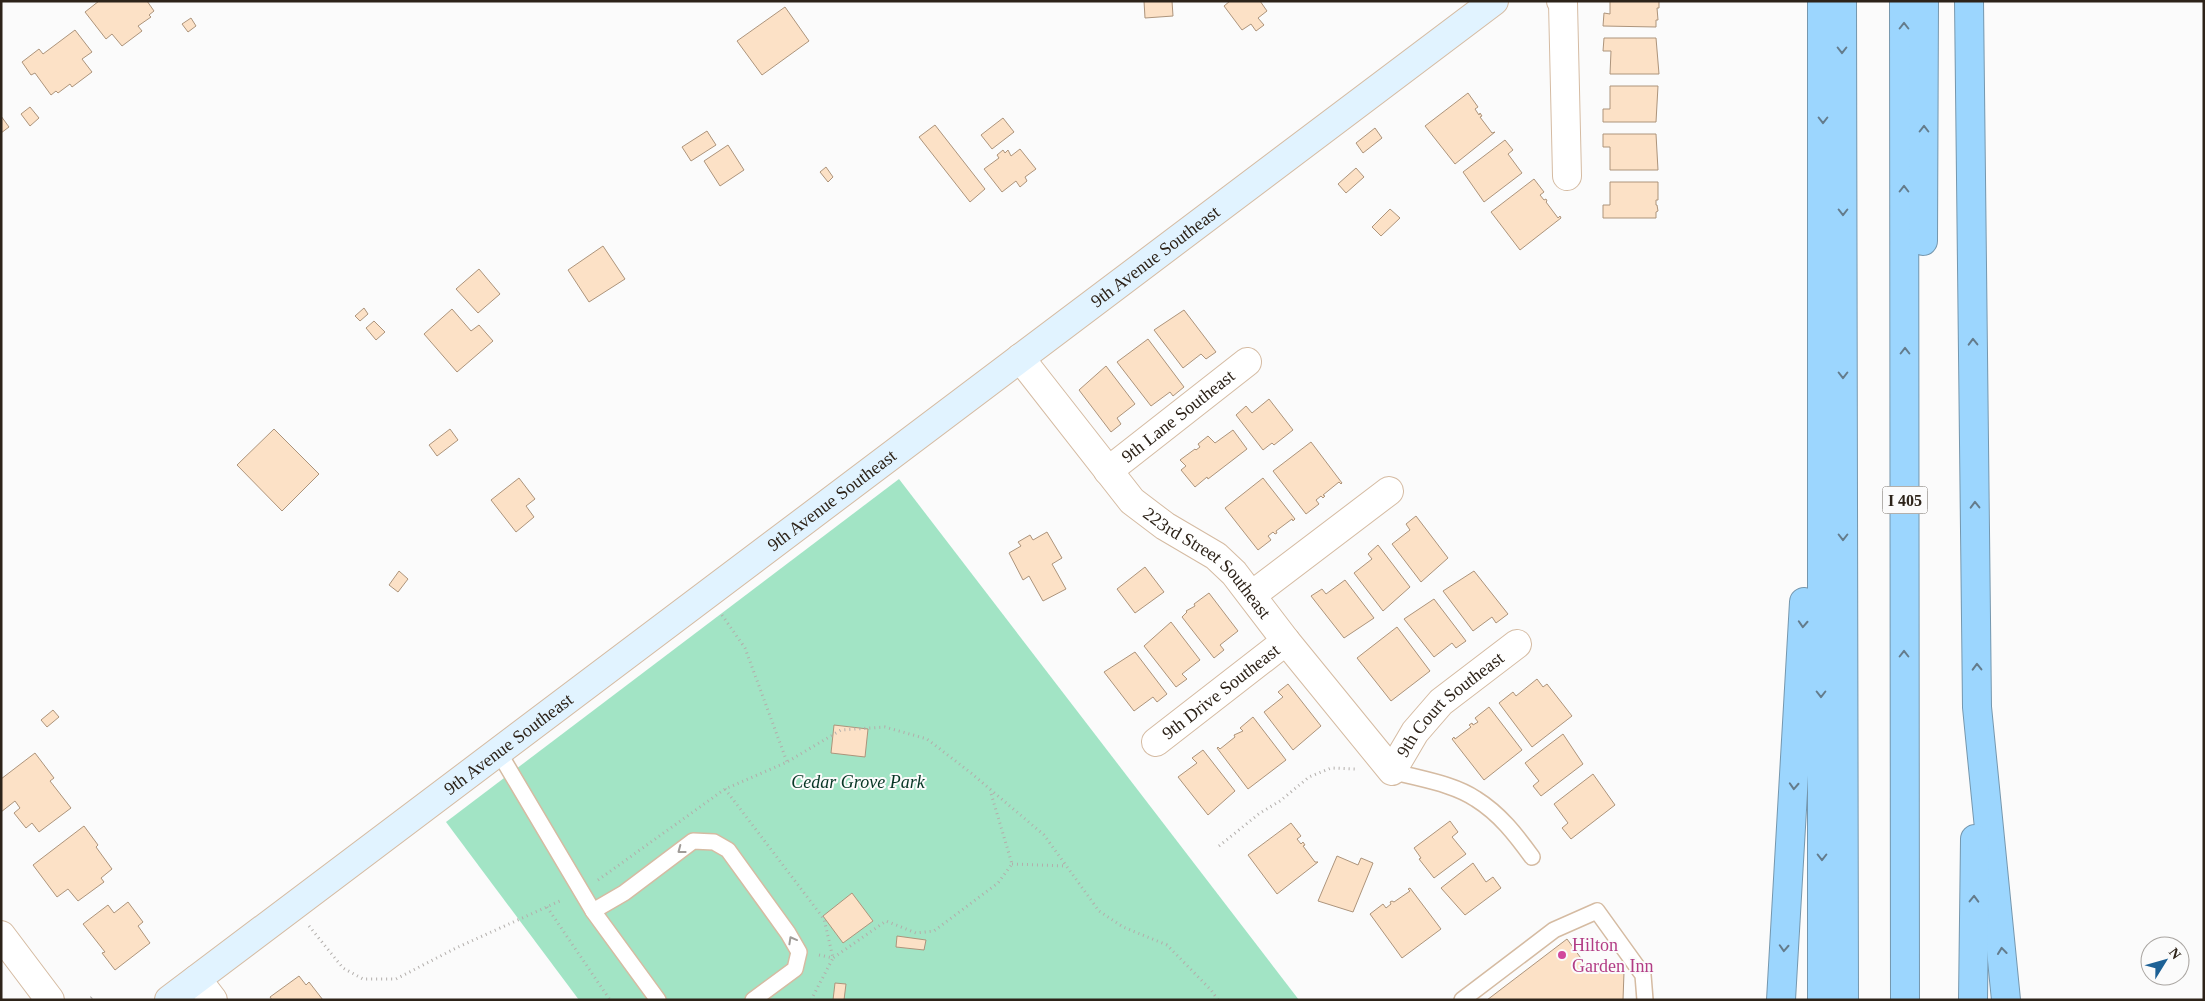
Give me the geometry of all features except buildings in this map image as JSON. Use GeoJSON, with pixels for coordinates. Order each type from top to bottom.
{"type":"FeatureCollection","features":[{"type":"Feature","properties":{"kind":"highway"},"geometry":{"type":"LineString","coordinates":[[1822,1],[1822,1000]]}},
{"type":"Feature","properties":{"kind":"highway"},"geometry":{"type":"LineString","coordinates":[[1842,1],[1844,1000]]}},
{"type":"Feature","properties":{"kind":"highway","name":"I 405"},"geometry":{"type":"LineString","coordinates":[[1904,1],[1905,1000]]}},
{"type":"Feature","properties":{"kind":"highway","name":"I 405"},"geometry":{"type":"LineString","coordinates":[[1920,1000],[1924,1]]}},
{"type":"Feature","properties":{"kind":"highway"},"geometry":{"type":"LineString","coordinates":[[1969,1],[1977,707],[1973,1000]]}},
{"type":"Feature","properties":{"kind":"highway"},"geometry":{"type":"LineString","coordinates":[[1781,1000],[1823,278]]}},
{"type":"Feature","properties":{"kind":"highway"},"geometry":{"type":"LineString","coordinates":[[1977,707],[2006,1000]]}},
{"type":"Feature","properties":{"kind":"main road","name":"9th Avenue Southeast"},"geometry":{"type":"LineString","coordinates":[[169,1000],[205,989],[498,751],[1494,1]]}},
{"type":"Feature","properties":{"kind":"street"},"geometry":{"type":"LineString","coordinates":[[1561,1],[1563,3],[1567,176]]}},
{"type":"Feature","properties":{"kind":"street","name":"223rd Street Southeast"},"geometry":{"type":"LineString","coordinates":[[1020,358],[1132,501],[1165,526],[1216,556],[1234,573],[1286,642],[1392,771]]}},
{"type":"Feature","properties":{"kind":"street","name":"9th Lane Southeast"},"geometry":{"type":"LineString","coordinates":[[1108,471],[1247,362]]}},
{"type":"Feature","properties":{"kind":"street"},"geometry":{"type":"LineString","coordinates":[[1252,595],[1389,491]]}},
{"type":"Feature","properties":{"kind":"street","name":"9th Drive Southeast"},"geometry":{"type":"LineString","coordinates":[[1156,742],[1286,642]]}},
{"type":"Feature","properties":{"kind":"street","name":"9th Court Southeast"},"geometry":{"type":"LineString","coordinates":[[1392,771],[1415,732],[1441,702],[1517,644]]}},
{"type":"Feature","properties":{"kind":"street"},"geometry":{"type":"LineString","coordinates":[[1,935],[50,1000]]}},
{"type":"Feature","properties":{"kind":"lane"},"geometry":{"type":"LineString","coordinates":[[498,751],[593,911],[658,1000]]}},
{"type":"Feature","properties":{"kind":"lane"},"geometry":{"type":"LineString","coordinates":[[1392,771],[1450,787],[1475,798],[1492,810],[1510,828],[1532,857]]}},
{"type":"Feature","properties":{"kind":"lane"},"geometry":{"type":"LineString","coordinates":[[593,911],[624,893],[693,841],[714,842],[728,850],[788,933],[798,952],[796,969],[753,1000]]}},
{"type":"Feature","properties":{"kind":"lane"},"geometry":{"type":"LineString","coordinates":[[1462,1000],[1554,930],[1597,911],[1643,975],[1645,1000]]}},
{"type":"Feature","properties":{"kind":"path"},"geometry":{"type":"LineString","coordinates":[[708,593],[745,648],[788,762]]}},
{"type":"Feature","properties":{"kind":"path"},"geometry":{"type":"LineString","coordinates":[[1219,846],[1260,812],[1275,805],[1309,776],[1331,768],[1392,771]]}},
{"type":"Feature","properties":{"kind":"path"},"geometry":{"type":"LineString","coordinates":[[725,789],[824,919],[832,958]]}},
{"type":"Feature","properties":{"kind":"path"},"geometry":{"type":"LineString","coordinates":[[990,790],[1012,864]]}},
{"type":"Feature","properties":{"kind":"path"},"geometry":{"type":"LineString","coordinates":[[811,1000],[832,958],[886,921],[916,932],[934,931],[998,883],[1012,864]]}},
{"type":"Feature","properties":{"kind":"path"},"geometry":{"type":"LineString","coordinates":[[1012,864],[1066,866],[1099,911],[1123,927],[1167,945],[1211,990],[1218,1000]]}},
{"type":"Feature","properties":{"kind":"path"},"geometry":{"type":"LineString","coordinates":[[547,907],[610,1000]]}},
{"type":"Feature","properties":{"kind":"path"},"geometry":{"type":"LineString","coordinates":[[798,952],[832,958]]}},
{"type":"Feature","properties":{"kind":"green space","name":"Cedar Grove Park"},"geometry":{"type":"Polygon","coordinates":[[[899,479],[1299,1000],[579,1000],[446,822],[899,479]]]}},
{"type":"Feature","properties":{"kind":"place","name":"Hilton Garden Inn"},"geometry":{"type":"Point","coordinates":[1562,955]}}]}
